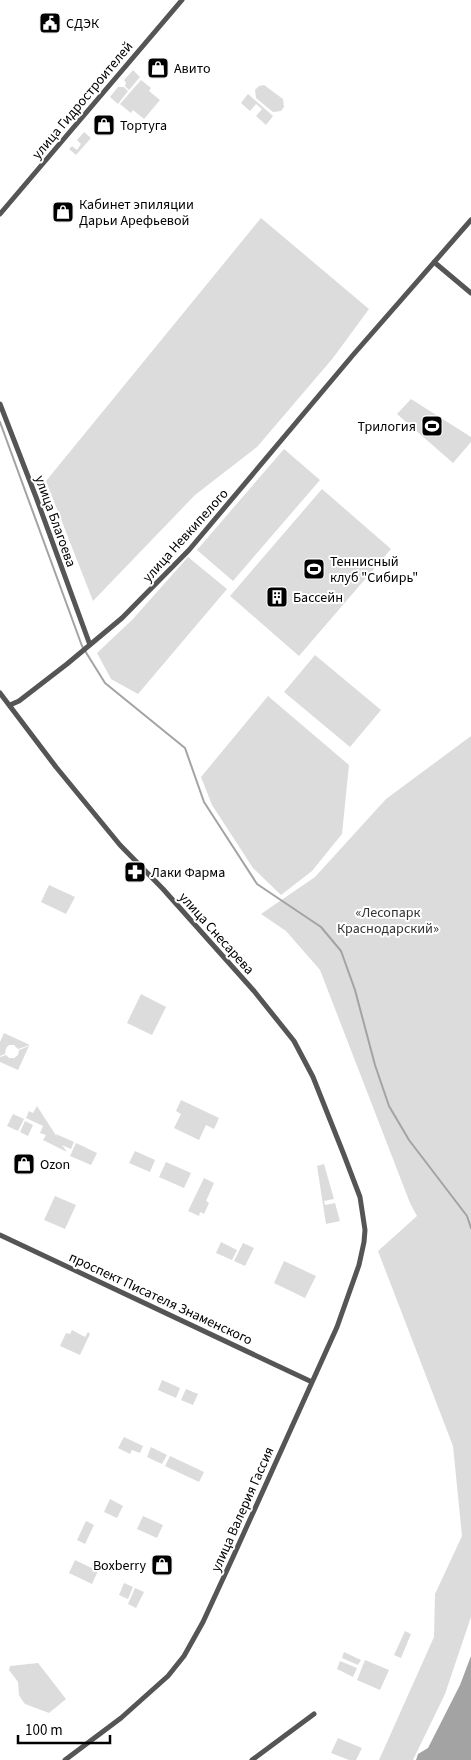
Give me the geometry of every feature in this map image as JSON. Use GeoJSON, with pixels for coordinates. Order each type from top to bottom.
{"type":"FeatureCollection","features":[{"type":"Feature","properties":{"kind":"street","name":"улица Гидростроителей"},"geometry":{"type":"LineString","coordinates":[[0,214],[182,0]]}},
{"type":"Feature","properties":{"kind":"street","name":"улица Невкипелого"},"geometry":{"type":"LineString","coordinates":[[10,706],[89,646],[122,618],[189,550],[353,355],[471,220]]}},
{"type":"Feature","properties":{"kind":"street"},"geometry":{"type":"LineString","coordinates":[[434,262],[471,293]]}},
{"type":"Feature","properties":{"kind":"street","name":"улица Благоева"},"geometry":{"type":"LineString","coordinates":[[0,404],[36,497],[89,646]]}},
{"type":"Feature","properties":{"kind":"street","name":"улица Снесарева"},"geometry":{"type":"LineString","coordinates":[[0,693],[56,767],[120,845],[254,991],[286,1030],[305,1060],[323,1102],[360,1198],[364,1219]]}},
{"type":"Feature","properties":{"kind":"street","name":"улица Валерия Гассия"},"geometry":{"type":"LineString","coordinates":[[66,1760],[121,1718],[168,1676],[184,1656],[203,1622],[337,1327],[352,1288],[364,1242],[364,1219]]}},
{"type":"Feature","properties":{"kind":"street","name":"проспект Писателя Знаменского"},"geometry":{"type":"LineString","coordinates":[[0,1235],[312,1382]]}},
{"type":"Feature","properties":{"kind":"street"},"geometry":{"type":"LineString","coordinates":[[252,1760],[314,1714]]}},
{"type":"Feature","properties":{"kind":"green space"},"geometry":{"type":"Polygon","coordinates":[[[133,70],[140,77],[129,90],[125,86],[124,80],[133,70]]]}},
{"type":"Feature","properties":{"kind":"green space"},"geometry":{"type":"Polygon","coordinates":[[[141,80],[151,88],[149,91],[160,100],[144,119],[133,110],[131,113],[120,104],[141,80]]]}},
{"type":"Feature","properties":{"kind":"green space"},"geometry":{"type":"Polygon","coordinates":[[[264,85],[283,99],[284,107],[281,111],[273,112],[256,98],[255,90],[259,86],[264,85]]]}},
{"type":"Feature","properties":{"kind":"green space"},"geometry":{"type":"Polygon","coordinates":[[[118,87],[124,87],[128,91],[118,104],[110,97],[118,87]]]}},
{"type":"Feature","properties":{"kind":"green space"},"geometry":{"type":"Polygon","coordinates":[[[248,94],[273,116],[266,125],[256,116],[262,109],[256,104],[250,111],[241,103],[248,94]]]}},
{"type":"Feature","properties":{"kind":"green space"},"geometry":{"type":"Polygon","coordinates":[[[84,132],[91,138],[76,155],[69,149],[72,146],[77,150],[81,144],[77,140],[84,132]]]}},
{"type":"Feature","properties":{"kind":"green space"},"geometry":{"type":"Polygon","coordinates":[[[261,218],[369,309],[333,358],[257,447],[195,495],[93,601],[46,481],[261,218]]]}},
{"type":"Feature","properties":{"kind":"green space","name":"Трилогия"},"geometry":{"type":"Polygon","coordinates":[[[411,399],[471,437],[471,442],[453,463],[397,414],[411,399]]]}},
{"type":"Feature","properties":{"kind":"green space"},"geometry":{"type":"Polygon","coordinates":[[[284,449],[320,480],[233,581],[197,550],[284,449]]]}},
{"type":"Feature","properties":{"kind":"green space","name":"Теннисный клуб \"Сибирь\""},"geometry":{"type":"Polygon","coordinates":[[[322,489],[391,549],[299,656],[230,596],[322,489]]]}},
{"type":"Feature","properties":{"kind":"green space"},"geometry":{"type":"Polygon","coordinates":[[[188,557],[227,589],[138,694],[111,679],[97,653],[133,619],[188,557]]]}},
{"type":"Feature","properties":{"kind":"green space"},"geometry":{"type":"Polygon","coordinates":[[[315,655],[381,710],[350,747],[284,692],[315,655]]]}},
{"type":"Feature","properties":{"kind":"green space"},"geometry":{"type":"Polygon","coordinates":[[[268,696],[349,765],[342,834],[312,871],[281,895],[253,868],[212,805],[201,777],[268,696]]]}},
{"type":"Feature","properties":{"kind":"green space","name":"«Лесопарк Краснодарский»"},"geometry":{"type":"Polygon","coordinates":[[[471,736],[471,1617],[445,1694],[413,1760],[379,1760],[434,1637],[435,1594],[462,1536],[453,1446],[378,1251],[417,1216],[410,1203],[320,970],[286,931],[261,914],[315,877],[386,799],[471,736]]]}},
{"type":"Feature","properties":{"kind":"green space"},"geometry":{"type":"Polygon","coordinates":[[[49,885],[75,897],[66,914],[41,902],[49,885]]]}},
{"type":"Feature","properties":{"kind":"green space"},"geometry":{"type":"Polygon","coordinates":[[[141,994],[166,1007],[152,1035],[127,1023],[141,994]]]}},
{"type":"Feature","properties":{"kind":"green space"},"geometry":{"type":"Polygon","coordinates":[[[4,1033],[30,1045],[18,1049],[14,1045],[9,1045],[6,1048],[5,1054],[0,1056],[0,1042],[4,1033]]]}},
{"type":"Feature","properties":{"kind":"green space"},"geometry":{"type":"Polygon","coordinates":[[[29,1046],[18,1070],[0,1062],[0,1057],[6,1055],[9,1058],[14,1058],[18,1055],[19,1050],[29,1046]]]}},
{"type":"Feature","properties":{"kind":"green space"},"geometry":{"type":"Polygon","coordinates":[[[181,1100],[219,1118],[214,1129],[206,1125],[199,1140],[174,1128],[181,1114],[176,1111],[181,1100]]]}},
{"type":"Feature","properties":{"kind":"green space"},"geometry":{"type":"Polygon","coordinates":[[[37,1106],[57,1137],[56,1134],[74,1142],[71,1149],[62,1145],[67,1152],[43,1140],[46,1135],[40,1133],[43,1126],[26,1118],[29,1111],[33,1113],[37,1106]]]}},
{"type":"Feature","properties":{"kind":"green space"},"geometry":{"type":"Polygon","coordinates":[[[13,1114],[24,1119],[18,1131],[7,1126],[13,1114]]]}},
{"type":"Feature","properties":{"kind":"green space"},"geometry":{"type":"Polygon","coordinates":[[[25,1121],[33,1125],[28,1136],[20,1132],[25,1121]]]}},
{"type":"Feature","properties":{"kind":"green space"},"geometry":{"type":"Polygon","coordinates":[[[76,1143],[97,1153],[91,1165],[70,1156],[76,1143]]]}},
{"type":"Feature","properties":{"kind":"green space"},"geometry":{"type":"Polygon","coordinates":[[[135,1151],[155,1160],[150,1172],[129,1163],[135,1151]]]}},
{"type":"Feature","properties":{"kind":"green space"},"geometry":{"type":"Polygon","coordinates":[[[166,1162],[191,1173],[184,1188],[159,1177],[166,1162]]]}},
{"type":"Feature","properties":{"kind":"green space"},"geometry":{"type":"Polygon","coordinates":[[[324,1164],[334,1199],[324,1201],[325,1205],[335,1203],[340,1221],[326,1224],[317,1166],[324,1164]]]}},
{"type":"Feature","properties":{"kind":"green space"},"geometry":{"type":"Polygon","coordinates":[[[204,1178],[214,1183],[206,1201],[209,1203],[204,1214],[200,1212],[199,1216],[188,1211],[204,1178]]]}},
{"type":"Feature","properties":{"kind":"green space"},"geometry":{"type":"Polygon","coordinates":[[[55,1196],[76,1205],[65,1229],[44,1220],[55,1196]]]}},
{"type":"Feature","properties":{"kind":"green space"},"geometry":{"type":"Polygon","coordinates":[[[221,1242],[237,1250],[232,1260],[216,1253],[221,1242]]]}},
{"type":"Feature","properties":{"kind":"green space"},"geometry":{"type":"Polygon","coordinates":[[[243,1243],[254,1248],[245,1266],[234,1261],[243,1243]]]}},
{"type":"Feature","properties":{"kind":"green space"},"geometry":{"type":"Polygon","coordinates":[[[284,1261],[316,1276],[305,1298],[274,1283],[284,1261]]]}},
{"type":"Feature","properties":{"kind":"green space"},"geometry":{"type":"Polygon","coordinates":[[[72,1330],[85,1337],[88,1332],[90,1334],[80,1355],[60,1346],[66,1333],[70,1334],[72,1330]]]}},
{"type":"Feature","properties":{"kind":"green space"},"geometry":{"type":"Polygon","coordinates":[[[162,1380],[180,1388],[176,1398],[158,1390],[162,1380]]]}},
{"type":"Feature","properties":{"kind":"green space"},"geometry":{"type":"Polygon","coordinates":[[[186,1389],[198,1394],[193,1405],[181,1400],[186,1389]]]}},
{"type":"Feature","properties":{"kind":"green space"},"geometry":{"type":"Polygon","coordinates":[[[124,1437],[143,1446],[140,1453],[132,1450],[130,1454],[118,1448],[124,1437]]]}},
{"type":"Feature","properties":{"kind":"green space"},"geometry":{"type":"Polygon","coordinates":[[[151,1447],[167,1455],[162,1464],[147,1457],[151,1447]]]}},
{"type":"Feature","properties":{"kind":"green space"},"geometry":{"type":"Polygon","coordinates":[[[170,1456],[204,1472],[199,1482],[165,1466],[170,1456]]]}},
{"type":"Feature","properties":{"kind":"green space"},"geometry":{"type":"Polygon","coordinates":[[[110,1499],[123,1506],[117,1518],[104,1512],[110,1499]]]}},
{"type":"Feature","properties":{"kind":"green space"},"geometry":{"type":"Polygon","coordinates":[[[143,1516],[163,1525],[157,1538],[137,1529],[143,1516]]]}},
{"type":"Feature","properties":{"kind":"green space"},"geometry":{"type":"Polygon","coordinates":[[[86,1521],[94,1525],[85,1544],[77,1540],[86,1521]]]}},
{"type":"Feature","properties":{"kind":"green space"},"geometry":{"type":"Polygon","coordinates":[[[75,1560],[98,1571],[92,1584],[69,1573],[75,1560]]]}},
{"type":"Feature","properties":{"kind":"green space"},"geometry":{"type":"Polygon","coordinates":[[[124,1583],[133,1587],[128,1599],[119,1595],[124,1583]]]}},
{"type":"Feature","properties":{"kind":"green space"},"geometry":{"type":"Polygon","coordinates":[[[135,1588],[144,1592],[136,1608],[128,1604],[135,1588]]]}},
{"type":"Feature","properties":{"kind":"green space"},"geometry":{"type":"Polygon","coordinates":[[[405,1631],[411,1634],[401,1658],[394,1655],[405,1631]]]}},
{"type":"Feature","properties":{"kind":"green space"},"geometry":{"type":"Polygon","coordinates":[[[344,1652],[361,1660],[358,1665],[342,1658],[344,1652]]]}},
{"type":"Feature","properties":{"kind":"green space"},"geometry":{"type":"Polygon","coordinates":[[[365,1660],[389,1670],[380,1690],[357,1680],[365,1660]]]}},
{"type":"Feature","properties":{"kind":"green space"},"geometry":{"type":"Polygon","coordinates":[[[340,1661],[357,1668],[353,1677],[337,1669],[340,1661]]]}},
{"type":"Feature","properties":{"kind":"green space"},"geometry":{"type":"Polygon","coordinates":[[[38,1663],[66,1699],[49,1713],[25,1704],[19,1695],[18,1682],[9,1670],[10,1666],[38,1663]]]}},
{"type":"Feature","properties":{"kind":"green space"},"geometry":{"type":"Polygon","coordinates":[[[338,1738],[362,1748],[356,1760],[349,1760],[331,1753],[338,1738]]]}},
{"type":"Feature","properties":{"kind":"shaded area"},"geometry":{"type":"Polygon","coordinates":[[[471,1656],[471,1760],[416,1760],[418,1754],[428,1748],[460,1685],[471,1656]]]}},
{"type":"Feature","properties":{"kind":"waterway"},"geometry":{"type":"LineString","coordinates":[[0,422],[82,646],[105,683],[185,748],[204,802],[257,884],[321,927],[341,951],[355,990],[375,1065],[389,1106],[409,1140],[467,1216],[471,1228]]}},
{"type":"Feature","properties":{"kind":"place","name":"СДЭК"},"geometry":{"type":"Point","coordinates":[50,23]}},
{"type":"Feature","properties":{"kind":"place","name":"Авито"},"geometry":{"type":"Point","coordinates":[158,68]}},
{"type":"Feature","properties":{"kind":"place","name":"Тортуга"},"geometry":{"type":"Point","coordinates":[104,125]}},
{"type":"Feature","properties":{"kind":"place","name":"Кабинет эпиляции Дарьи Арефьевой"},"geometry":{"type":"Point","coordinates":[63,212]}},
{"type":"Feature","properties":{"kind":"place","name":"Трилогия"},"geometry":{"type":"Point","coordinates":[432,426]}},
{"type":"Feature","properties":{"kind":"place","name":"Теннисный клуб \"Сибирь\""},"geometry":{"type":"Point","coordinates":[314,569]}},
{"type":"Feature","properties":{"kind":"place","name":"Бассейн"},"geometry":{"type":"Point","coordinates":[277,597]}},
{"type":"Feature","properties":{"kind":"place","name":"Лаки Фарма"},"geometry":{"type":"Point","coordinates":[135,872]}},
{"type":"Feature","properties":{"kind":"place","name":"Ozon"},"geometry":{"type":"Point","coordinates":[24,1164]}},
{"type":"Feature","properties":{"kind":"place","name":"Boxberry"},"geometry":{"type":"Point","coordinates":[162,1565]}}]}
